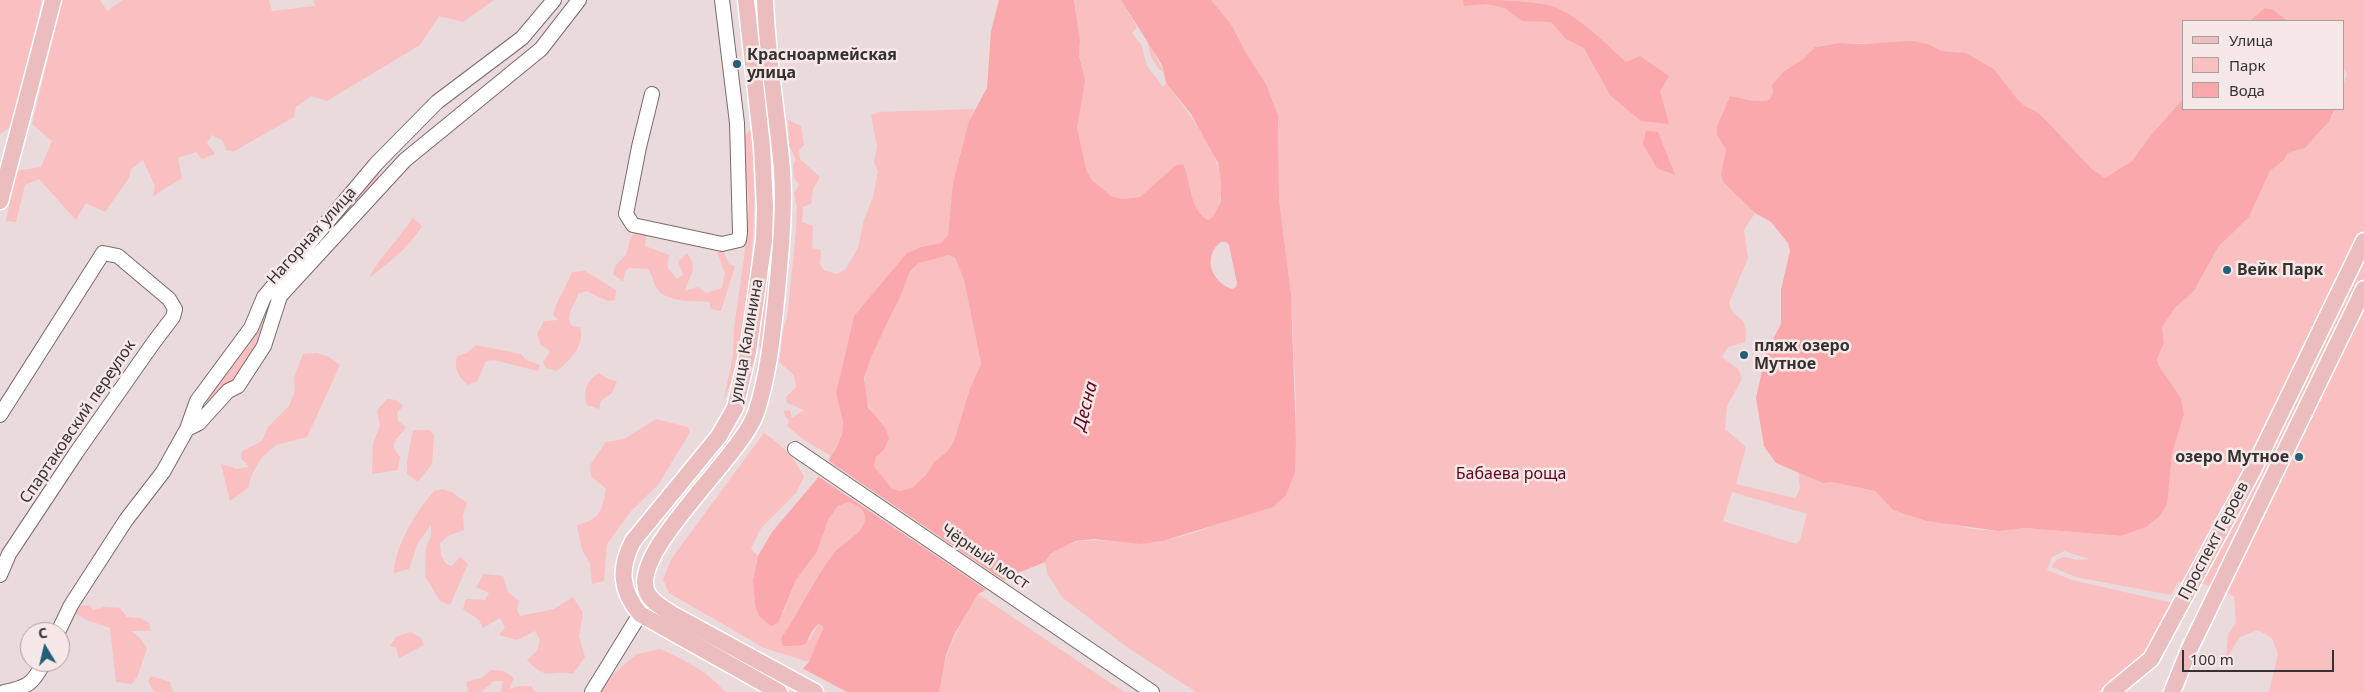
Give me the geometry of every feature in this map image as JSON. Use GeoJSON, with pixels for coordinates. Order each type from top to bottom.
{"type":"FeatureCollection","features":[{"type":"Feature","properties":{"kind":"main road"},"geometry":{"type":"LineString","coordinates":[[0,201],[53,0]]}},
{"type":"Feature","properties":{"kind":"main road","name":"улица Калинина"},"geometry":{"type":"LineString","coordinates":[[746,0],[761,139],[765,208],[764,240],[750,341],[735,408],[720,436],[655,512],[633,541],[625,556],[623,574],[627,594],[640,614],[663,629],[779,692]]}},
{"type":"Feature","properties":{"kind":"main road","name":"улица Калинина"},"geometry":{"type":"LineString","coordinates":[[765,0],[780,145],[784,208],[771,345],[756,414],[722,465],[664,536],[651,556],[646,569],[645,584],[651,599],[667,610],[815,692]]}},
{"type":"Feature","properties":{"kind":"main road","name":"Проспект Героев"},"geometry":{"type":"LineString","coordinates":[[2111,692],[2151,659],[2252,472],[2364,241]]}},
{"type":"Feature","properties":{"kind":"main road","name":"Проспект Героев"},"geometry":{"type":"LineString","coordinates":[[2172,692],[2189,650],[2364,289]]}},
{"type":"Feature","properties":{"kind":"street"},"geometry":{"type":"LineString","coordinates":[[187,429],[197,401],[251,328],[264,297],[376,164],[437,102],[522,38],[554,0]]}},
{"type":"Feature","properties":{"kind":"street","name":"Нагорная улица"},"geometry":{"type":"LineString","coordinates":[[62,622],[70,605],[126,520],[163,472],[187,429],[200,423],[228,391],[238,386],[264,346],[280,296],[405,160],[541,49],[579,0]]}},
{"type":"Feature","properties":{"kind":"street"},"geometry":{"type":"LineString","coordinates":[[652,94],[626,214],[633,225],[722,244],[739,240],[737,123],[722,0]]}},
{"type":"Feature","properties":{"kind":"street","name":"Спартаковский переулок"},"geometry":{"type":"LineString","coordinates":[[0,415],[103,252],[118,256],[169,300],[175,309],[173,317],[76,453],[9,554],[0,575]]}},
{"type":"Feature","properties":{"kind":"street","name":"Чёрный мост"},"geometry":{"type":"LineString","coordinates":[[797,450],[1152,692]]}},
{"type":"Feature","properties":{"kind":"street"},"geometry":{"type":"LineString","coordinates":[[592,692],[640,614]]}},
{"type":"Feature","properties":{"kind":"street"},"geometry":{"type":"LineString","coordinates":[[4,692],[30,684],[39,672]]}},
{"type":"Feature","properties":{"kind":"green space"},"geometry":{"type":"Polygon","coordinates":[[[0,0],[42,0],[12,126],[0,134],[0,0]]]}},
{"type":"Feature","properties":{"kind":"green space"},"geometry":{"type":"Polygon","coordinates":[[[62,0],[100,0],[107,11],[123,0],[269,0],[272,11],[315,6],[314,0],[494,0],[463,22],[439,16],[420,45],[327,101],[311,96],[296,107],[294,117],[233,152],[226,150],[223,141],[212,135],[207,143],[215,154],[202,159],[196,152],[178,158],[182,178],[153,196],[155,186],[143,160],[131,169],[129,178],[105,212],[86,203],[76,220],[39,179],[25,185],[16,222],[6,221],[16,171],[41,167],[52,141],[32,124],[62,0]]]}},
{"type":"Feature","properties":{"kind":"green space"},"geometry":{"type":"Polygon","coordinates":[[[754,0],[758,0],[775,155],[777,225],[761,351],[759,344],[770,242],[754,0]]]}},
{"type":"Feature","properties":{"kind":"green space"},"geometry":{"type":"Polygon","coordinates":[[[1074,0],[1121,0],[1137,27],[1132,33],[1141,44],[1147,66],[1163,87],[1166,83],[1188,112],[1209,146],[1217,164],[1221,183],[1220,201],[1213,218],[1208,220],[1197,209],[1183,164],[1176,165],[1140,197],[1122,199],[1111,196],[1092,180],[1087,172],[1077,128],[1083,70],[1079,55],[1080,41],[1074,0]]]}},
{"type":"Feature","properties":{"kind":"green space","name":"Бабаева роща"},"geometry":{"type":"Polygon","coordinates":[[[1211,0],[2364,0],[2364,692],[2269,692],[2278,654],[2272,638],[2258,630],[2240,637],[2226,659],[2228,634],[2236,623],[2234,596],[2199,582],[2178,582],[2171,595],[2076,577],[2052,567],[2056,560],[2064,557],[2077,560],[2089,559],[2064,551],[2052,557],[2047,570],[2072,580],[2173,603],[2144,654],[2098,692],[1196,692],[1127,647],[1063,598],[1047,573],[1045,562],[1057,550],[1070,544],[1100,540],[1148,543],[1163,541],[1200,530],[1231,517],[1295,472],[1296,405],[1291,294],[1279,200],[1278,115],[1266,84],[1246,53],[1231,24],[1211,0]],[[2265,8],[2250,20],[2182,20],[2182,100],[2151,135],[2132,161],[2105,178],[2092,169],[2039,113],[2019,101],[1994,69],[1966,53],[1942,51],[1928,44],[1839,43],[1815,47],[1803,59],[1783,72],[1772,85],[1773,93],[1769,100],[1754,101],[1730,96],[1717,126],[1717,135],[1726,150],[1722,175],[1724,183],[1755,213],[1744,230],[1748,258],[1729,303],[1731,309],[1743,322],[1746,333],[1745,342],[1728,347],[1722,357],[1738,369],[1742,379],[1727,406],[1725,429],[1746,447],[1736,484],[1795,498],[1800,489],[1798,471],[1823,483],[1832,482],[1875,491],[1893,510],[1973,529],[1999,531],[2025,528],[2121,536],[2146,527],[2160,516],[2170,473],[2172,454],[2184,414],[2181,398],[2159,366],[2157,359],[2164,343],[2162,327],[2175,308],[2194,291],[2218,247],[2249,217],[2270,171],[2284,160],[2288,153],[2305,148],[2334,114],[2335,110],[2344,110],[2344,83],[2347,74],[2344,67],[2344,20],[2287,20],[2272,9],[2265,8]],[[1732,492],[1723,521],[1796,544],[1800,540],[1807,514],[1732,492]]]}},
{"type":"Feature","properties":{"kind":"green space"},"geometry":{"type":"Polygon","coordinates":[[[1148,41],[1164,73],[1152,59],[1148,41]]]}},
{"type":"Feature","properties":{"kind":"green space"},"geometry":{"type":"Polygon","coordinates":[[[974,109],[953,182],[948,235],[941,243],[921,247],[854,316],[836,393],[843,422],[842,434],[831,456],[804,440],[787,426],[789,421],[784,411],[790,410],[792,418],[804,410],[787,403],[786,397],[796,387],[794,375],[779,362],[787,319],[796,231],[797,207],[794,193],[799,185],[794,178],[793,165],[796,160],[789,145],[788,120],[801,126],[804,145],[799,150],[800,159],[820,177],[813,189],[811,204],[803,207],[802,222],[813,226],[812,248],[821,250],[820,264],[824,270],[837,274],[846,269],[858,248],[864,220],[873,197],[878,171],[874,162],[877,147],[871,115],[879,112],[974,109]]]}},
{"type":"Feature","properties":{"kind":"green space"},"geometry":{"type":"Polygon","coordinates":[[[751,129],[754,175],[754,222],[751,268],[740,347],[732,379],[724,399],[733,355],[734,328],[744,258],[749,203],[745,166],[745,136],[751,129]]]}},
{"type":"Feature","properties":{"kind":"green space"},"geometry":{"type":"Polygon","coordinates":[[[379,173],[380,180],[337,227],[329,230],[373,174],[379,173]]]}},
{"type":"Feature","properties":{"kind":"green space"},"geometry":{"type":"Polygon","coordinates":[[[413,218],[422,226],[417,234],[398,254],[369,278],[379,262],[413,218]]]}},
{"type":"Feature","properties":{"kind":"green space"},"geometry":{"type":"Polygon","coordinates":[[[633,234],[646,234],[645,246],[669,255],[667,267],[677,279],[683,274],[678,262],[687,253],[693,268],[685,291],[698,287],[706,293],[722,288],[725,273],[717,253],[723,250],[729,264],[735,266],[721,311],[711,309],[709,302],[680,300],[666,296],[656,287],[648,269],[629,268],[625,272],[623,282],[613,274],[616,266],[626,254],[633,234]]]}},
{"type":"Feature","properties":{"kind":"green space"},"geometry":{"type":"Polygon","coordinates":[[[949,255],[955,258],[964,280],[981,364],[970,388],[954,441],[947,452],[934,462],[926,475],[913,487],[901,491],[892,490],[874,466],[876,457],[884,450],[886,429],[873,414],[867,399],[864,385],[866,371],[911,270],[923,261],[949,255]]]}},
{"type":"Feature","properties":{"kind":"green space"},"geometry":{"type":"Polygon","coordinates":[[[585,271],[616,290],[615,300],[608,301],[586,291],[578,294],[569,318],[572,326],[580,327],[579,346],[572,357],[557,371],[546,368],[543,362],[550,351],[541,345],[537,334],[544,321],[558,320],[553,315],[572,272],[585,271]]]}},
{"type":"Feature","properties":{"kind":"green space"},"geometry":{"type":"Polygon","coordinates":[[[284,278],[261,339],[237,380],[205,407],[205,400],[284,278]]]}},
{"type":"Feature","properties":{"kind":"green space"},"geometry":{"type":"Polygon","coordinates":[[[476,345],[521,354],[526,360],[540,365],[538,371],[494,360],[486,361],[477,381],[468,385],[458,372],[456,365],[457,356],[467,353],[476,345]]]}},
{"type":"Feature","properties":{"kind":"green space"},"geometry":{"type":"Polygon","coordinates":[[[317,353],[329,357],[340,365],[307,437],[276,445],[262,457],[252,474],[248,488],[230,501],[221,464],[237,469],[249,467],[241,458],[242,451],[262,441],[268,427],[289,406],[295,391],[294,378],[303,354],[317,353]]]}},
{"type":"Feature","properties":{"kind":"green space"},"geometry":{"type":"Polygon","coordinates":[[[599,373],[608,379],[617,381],[612,393],[601,401],[599,409],[587,405],[585,395],[588,383],[599,373]]]}},
{"type":"Feature","properties":{"kind":"green space"},"geometry":{"type":"Polygon","coordinates":[[[387,399],[396,400],[403,406],[397,413],[398,421],[406,427],[394,444],[394,448],[400,457],[398,470],[372,474],[373,443],[380,426],[377,410],[387,399]]]}},
{"type":"Feature","properties":{"kind":"green space"},"geometry":{"type":"Polygon","coordinates":[[[656,419],[688,427],[690,432],[658,485],[632,510],[607,544],[604,581],[592,584],[590,563],[582,550],[577,525],[591,520],[599,513],[606,489],[591,476],[590,465],[606,442],[624,439],[656,419]]]}},
{"type":"Feature","properties":{"kind":"green space"},"geometry":{"type":"Polygon","coordinates":[[[413,430],[429,430],[434,435],[432,464],[418,482],[407,474],[407,461],[413,430]]]}},
{"type":"Feature","properties":{"kind":"green space"},"geometry":{"type":"Polygon","coordinates":[[[764,433],[787,452],[804,477],[796,493],[761,528],[751,549],[758,556],[753,580],[755,605],[783,613],[796,580],[817,552],[828,520],[838,506],[848,502],[859,507],[865,515],[862,528],[837,549],[826,563],[781,638],[783,646],[810,640],[818,624],[822,625],[823,634],[809,662],[764,648],[669,593],[663,579],[672,558],[764,433]]]}},
{"type":"Feature","properties":{"kind":"green space"},"geometry":{"type":"Polygon","coordinates":[[[442,489],[453,493],[467,503],[463,515],[464,530],[448,536],[440,543],[441,555],[446,564],[452,566],[460,557],[468,564],[450,605],[440,601],[425,576],[426,547],[431,536],[431,525],[418,543],[409,569],[394,573],[402,540],[420,508],[434,491],[442,489]]]}},
{"type":"Feature","properties":{"kind":"green space"},"geometry":{"type":"Polygon","coordinates":[[[484,574],[503,576],[508,592],[519,601],[517,610],[520,616],[554,609],[573,597],[583,613],[579,636],[585,657],[573,674],[544,673],[527,660],[537,651],[540,640],[535,631],[517,640],[499,635],[505,627],[500,618],[483,628],[479,620],[463,609],[466,599],[485,600],[489,593],[476,587],[484,574]]]}},
{"type":"Feature","properties":{"kind":"green space"},"geometry":{"type":"Polygon","coordinates":[[[978,594],[1124,692],[939,692],[948,653],[958,629],[978,594]]]}},
{"type":"Feature","properties":{"kind":"green space"},"geometry":{"type":"Polygon","coordinates":[[[89,605],[93,610],[104,607],[120,608],[127,617],[140,618],[149,623],[151,631],[131,631],[139,637],[147,648],[138,675],[132,684],[116,682],[110,628],[87,620],[72,612],[76,606],[89,605]]]}},
{"type":"Feature","properties":{"kind":"green space"},"geometry":{"type":"Polygon","coordinates":[[[410,632],[420,637],[424,645],[399,658],[396,648],[390,646],[396,637],[410,632]]]}},
{"type":"Feature","properties":{"kind":"green space"},"geometry":{"type":"Polygon","coordinates":[[[660,649],[703,672],[725,692],[597,692],[612,675],[637,654],[660,649]]]}},
{"type":"Feature","properties":{"kind":"green space"},"geometry":{"type":"Polygon","coordinates":[[[492,670],[504,671],[514,678],[509,689],[531,686],[535,692],[501,692],[503,681],[494,681],[481,692],[468,692],[466,682],[481,678],[492,670]]]}},
{"type":"Feature","properties":{"kind":"green space"},"geometry":{"type":"Polygon","coordinates":[[[151,676],[170,682],[173,692],[154,692],[148,681],[151,676]]]}},
{"type":"Feature","properties":{"kind":"water","name":"Десна"},"geometry":{"type":"Polygon","coordinates":[[[999,0],[1074,0],[1080,41],[1079,55],[1085,80],[1077,128],[1087,172],[1092,180],[1111,196],[1122,199],[1140,197],[1176,165],[1183,164],[1197,209],[1208,220],[1213,217],[1221,201],[1218,163],[1191,114],[1166,83],[1162,65],[1121,0],[1211,0],[1231,24],[1246,53],[1266,84],[1278,115],[1279,200],[1291,294],[1296,441],[1295,472],[1286,495],[1273,507],[1163,541],[1140,544],[1094,539],[1076,541],[1051,554],[1045,562],[1018,573],[978,594],[955,633],[946,655],[939,692],[780,692],[809,662],[823,629],[822,625],[818,624],[805,644],[783,646],[781,638],[826,563],[837,549],[862,528],[865,515],[859,507],[848,502],[838,506],[828,520],[817,552],[796,580],[778,623],[771,626],[759,616],[755,605],[753,580],[758,556],[772,532],[816,480],[836,448],[842,434],[843,422],[836,393],[854,316],[907,253],[921,247],[941,243],[948,235],[953,182],[969,121],[987,88],[991,31],[999,0]],[[1221,242],[1212,254],[1212,268],[1214,275],[1219,281],[1232,289],[1236,287],[1237,283],[1229,245],[1226,242],[1221,242]],[[949,255],[919,263],[910,271],[900,297],[871,357],[864,378],[868,407],[886,429],[889,438],[884,450],[876,457],[874,466],[892,489],[901,491],[913,487],[926,475],[934,462],[947,452],[954,441],[970,388],[981,364],[964,280],[955,258],[949,255]]]}},
{"type":"Feature","properties":{"kind":"water"},"geometry":{"type":"Polygon","coordinates":[[[1463,0],[1497,0],[1555,7],[1584,24],[1626,62],[1640,56],[1669,76],[1660,91],[1669,124],[1641,121],[1610,95],[1584,48],[1566,39],[1551,22],[1522,21],[1505,8],[1487,4],[1464,6],[1463,0]]]}},
{"type":"Feature","properties":{"kind":"water"},"geometry":{"type":"Polygon","coordinates":[[[2265,8],[2272,9],[2287,20],[2250,20],[2265,8]]]}},
{"type":"Feature","properties":{"kind":"water","name":"озеро Мутное"},"geometry":{"type":"Polygon","coordinates":[[[1912,41],[1928,44],[1942,51],[1966,53],[1994,69],[2019,101],[2039,113],[2092,169],[2105,178],[2132,161],[2151,135],[2182,100],[2182,110],[2334,110],[2329,121],[2305,148],[2288,153],[2284,160],[2270,171],[2249,217],[2218,247],[2194,291],[2175,308],[2162,327],[2164,343],[2157,359],[2159,366],[2181,398],[2184,414],[2172,454],[2167,504],[2160,516],[2146,527],[2121,536],[2025,528],[1999,531],[1927,521],[1893,510],[1875,491],[1832,482],[1823,483],[1776,463],[1764,446],[1756,398],[1766,353],[1781,324],[1781,290],[1790,251],[1788,243],[1771,222],[1755,213],[1724,183],[1721,175],[1726,150],[1717,135],[1717,126],[1730,96],[1754,101],[1769,100],[1773,93],[1772,85],[1783,72],[1803,59],[1815,47],[1839,43],[1863,44],[1912,41]]]}},
{"type":"Feature","properties":{"kind":"water"},"geometry":{"type":"Polygon","coordinates":[[[1646,131],[1658,132],[1675,175],[1657,168],[1643,144],[1646,131]]]}},
{"type":"Feature","properties":{"kind":"pier"},"geometry":{"type":"Polygon","coordinates":[[[826,459],[1006,582],[988,591],[816,475],[826,459]]]}},
{"type":"Feature","properties":{"kind":"pier"},"geometry":{"type":"Polygon","coordinates":[[[800,667],[847,692],[777,692],[800,667]]]}},
{"type":"Feature","properties":{"kind":"place","name":"Красноармейская улица"},"geometry":{"type":"Point","coordinates":[737,64]}},
{"type":"Feature","properties":{"kind":"place","name":"Вейк Парк"},"geometry":{"type":"Point","coordinates":[2227,270]}},
{"type":"Feature","properties":{"kind":"place","name":"пляж озеро Мутное"},"geometry":{"type":"Point","coordinates":[1744,355]}},
{"type":"Feature","properties":{"kind":"place","name":"озеро Мутное"},"geometry":{"type":"Point","coordinates":[2299,457]}}]}
